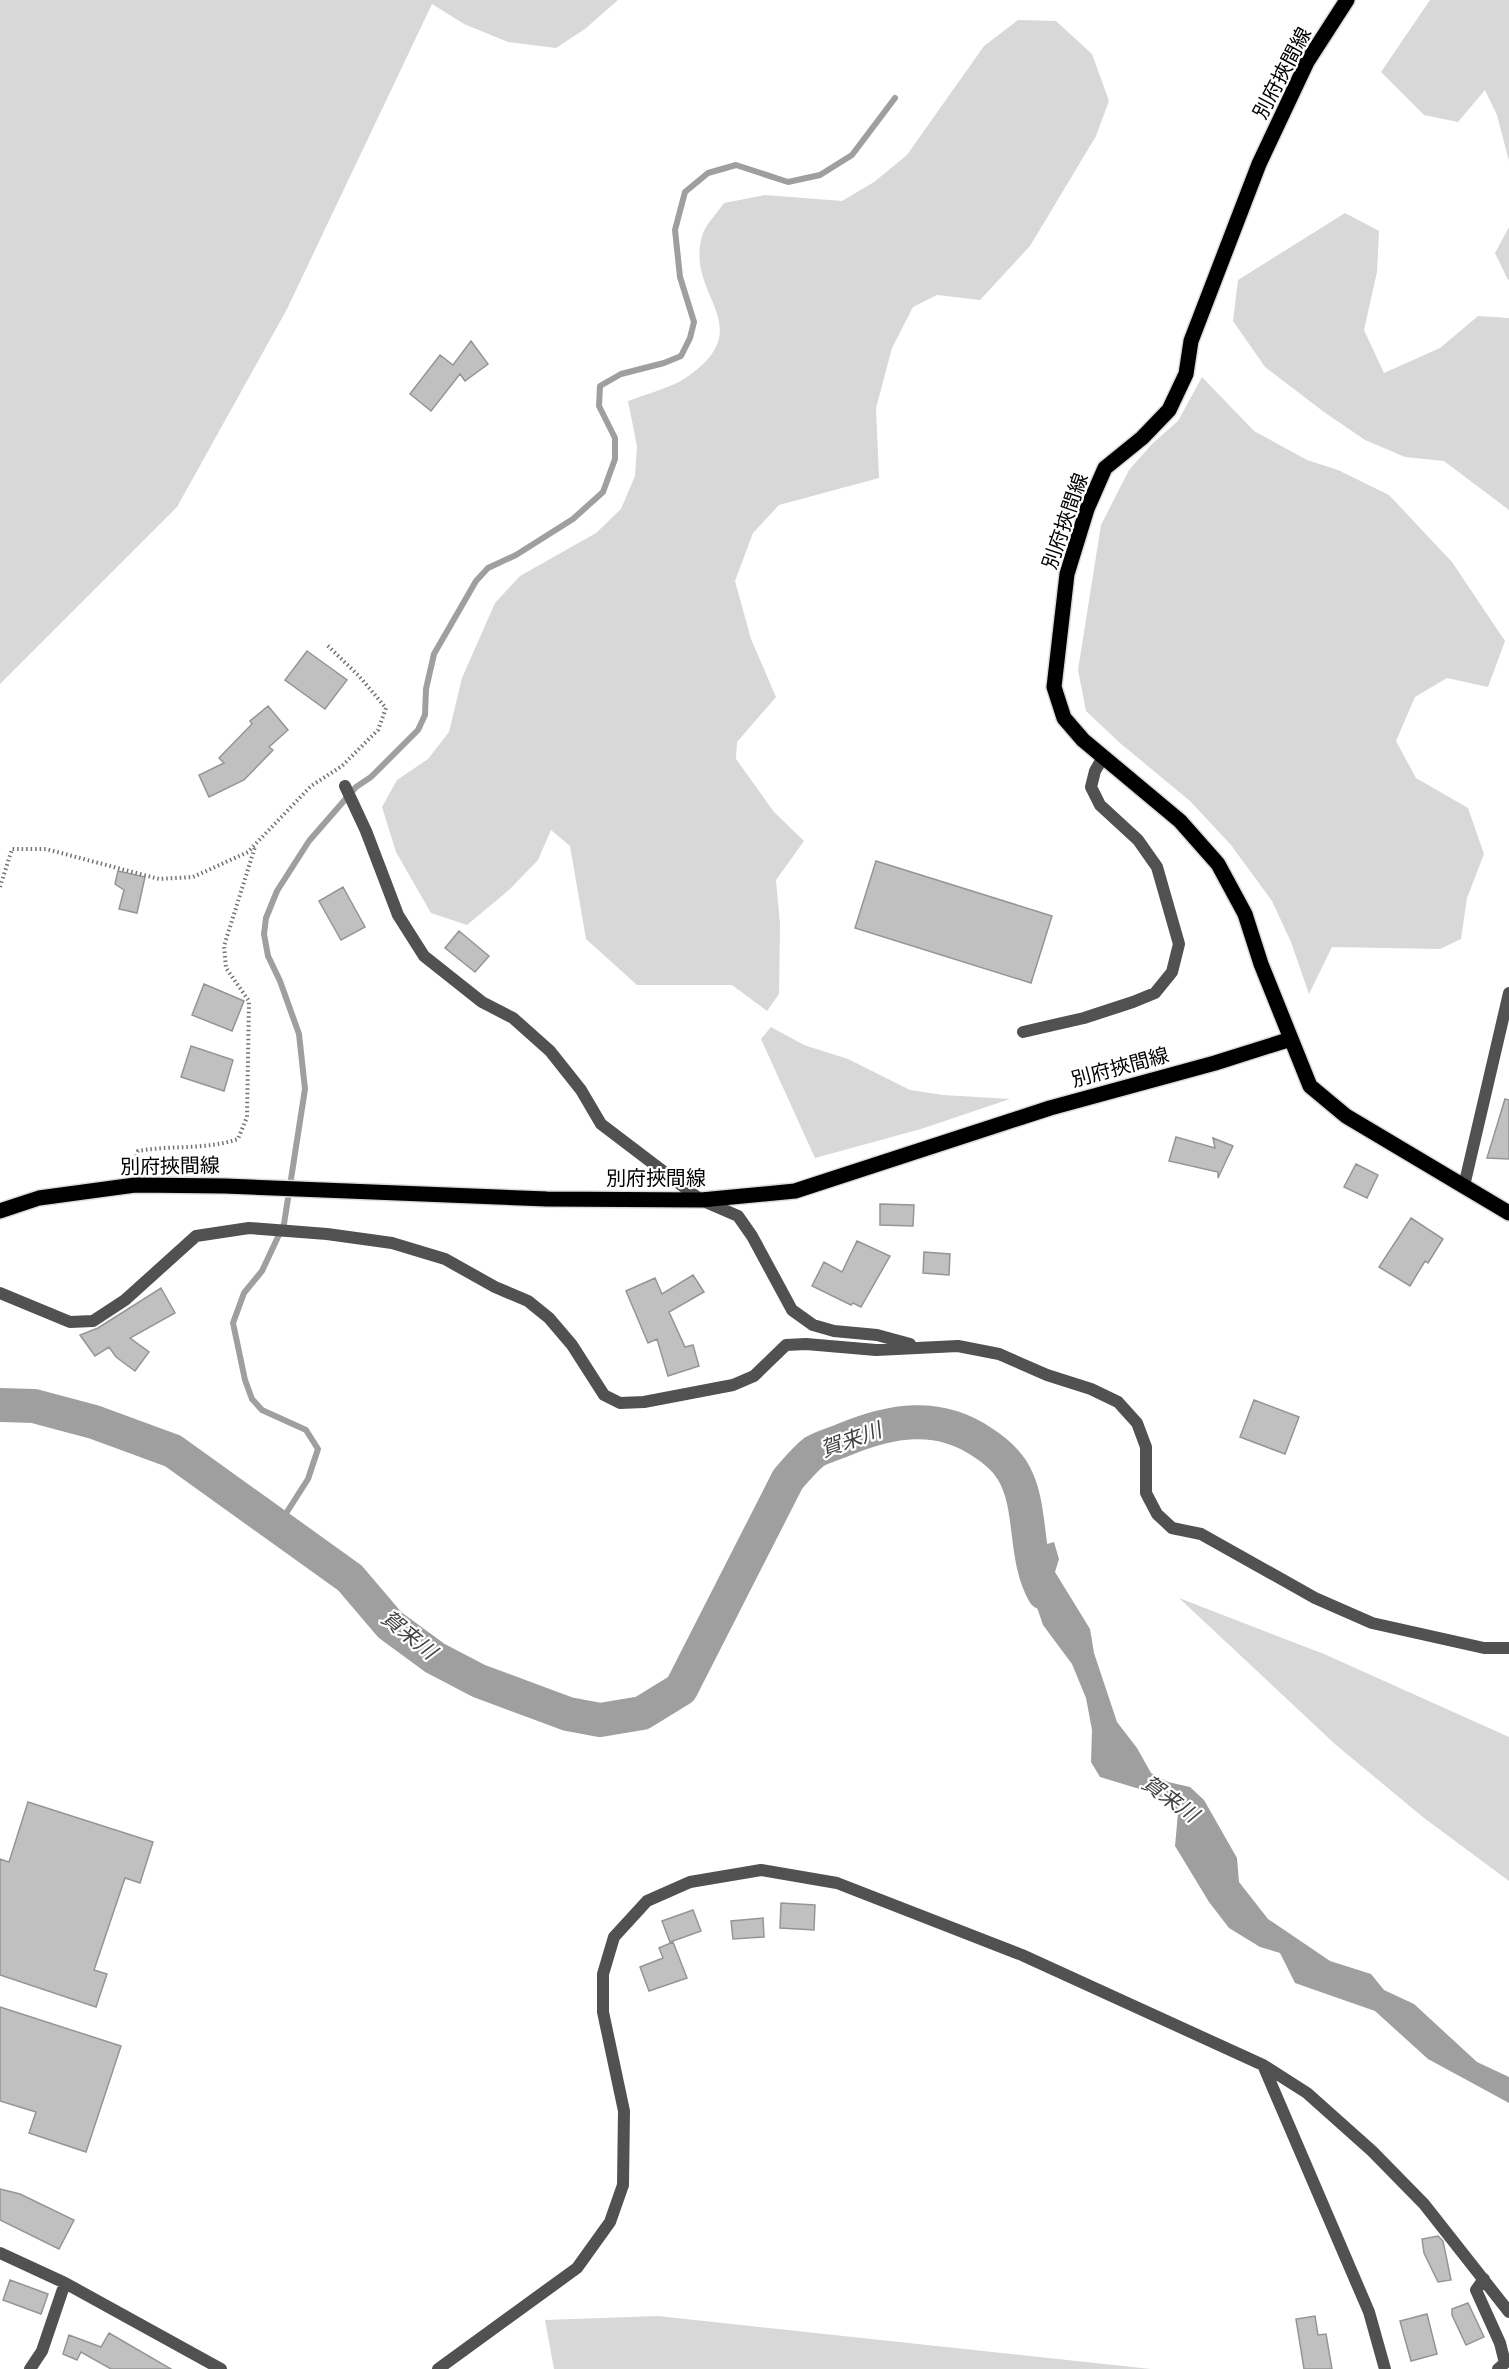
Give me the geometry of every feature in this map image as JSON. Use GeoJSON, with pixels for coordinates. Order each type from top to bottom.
{"type":"FeatureCollection","features":[{"type":"Feature","properties":{"kind":"main road","name":"別府挾間線"},"geometry":{"type":"LineString","coordinates":[[1347,0],[1307,62],[1259,164],[1191,341],[1186,374],[1169,410],[1142,438],[1105,468],[1087,508],[1067,574],[1054,687],[1064,718],[1102,759],[1180,822],[1218,864],[1245,914],[1261,964],[1310,1086],[1346,1116],[1509,1213]]}},
{"type":"Feature","properties":{"kind":"main road","name":"別府挾間線"},"geometry":{"type":"LineString","coordinates":[[0,1211],[39,1198],[135,1185],[547,1198],[701,1200],[795,1191],[1050,1107],[1215,1063],[1291,1039]]}},
{"type":"Feature","properties":{"kind":"street"},"geometry":{"type":"LineString","coordinates":[[1023,1032],[1084,1018],[1133,1002],[1155,993],[1172,972],[1179,944],[1157,867],[1138,840],[1100,805],[1091,788],[1095,771],[1102,759]]}},
{"type":"Feature","properties":{"kind":"street"},"geometry":{"type":"LineString","coordinates":[[345,786],[366,831],[398,915],[424,956],[482,1002],[513,1018],[550,1051],[581,1090],[601,1124],[701,1200],[738,1216],[752,1236],[792,1310],[813,1325],[834,1331],[877,1335],[917,1346]]}},
{"type":"Feature","properties":{"kind":"street"},"geometry":{"type":"LineString","coordinates":[[1464,1186],[1509,993]]}},
{"type":"Feature","properties":{"kind":"street"},"geometry":{"type":"LineString","coordinates":[[0,1293],[70,1322],[93,1321],[125,1300],[196,1236],[249,1228],[327,1234],[392,1244],[445,1259],[495,1287],[528,1301],[549,1318],[572,1346],[604,1395],[620,1403],[644,1402],[733,1385],[754,1376],[786,1345],[806,1344],[876,1350],[917,1346],[958,1346],[999,1354],[1118,1401],[1137,1424],[1146,1447],[1146,1493],[1157,1514],[1172,1528],[1201,1534],[1315,1598],[1372,1623],[1484,1648],[1509,1648]]}},
{"type":"Feature","properties":{"kind":"street"},"geometry":{"type":"LineString","coordinates":[[438,2369],[577,2268],[610,2222],[623,2185],[624,2111],[603,2012],[603,1974],[614,1937],[647,1901],[690,1882],[761,1870],[837,1883],[1022,1955],[1263,2065],[1307,2093],[1372,2151],[1424,2204],[1509,2312]]}},
{"type":"Feature","properties":{"kind":"street"},"geometry":{"type":"LineString","coordinates":[[1263,2065],[1369,2312],[1385,2369]]}},
{"type":"Feature","properties":{"kind":"street"},"geometry":{"type":"LineString","coordinates":[[0,2253],[65,2283],[221,2369]]}},
{"type":"Feature","properties":{"kind":"street"},"geometry":{"type":"LineString","coordinates":[[1484,2279],[1476,2290],[1500,2343],[1505,2363],[1498,2369]]}},
{"type":"Feature","properties":{"kind":"street"},"geometry":{"type":"LineString","coordinates":[[30,2369],[42,2351],[65,2283]]}},
{"type":"Feature","properties":{"kind":"path"},"geometry":{"type":"LineString","coordinates":[[0,887],[12,849],[46,849],[159,879],[193,877],[248,852],[311,786],[342,766],[378,730],[386,708],[359,676],[326,644]]}},
{"type":"Feature","properties":{"kind":"path"},"geometry":{"type":"LineString","coordinates":[[130,1177],[138,1151],[159,1147],[226,1144],[238,1139],[247,1117],[249,1001],[226,968],[224,946],[256,843]]}},
{"type":"Feature","properties":{"kind":"shaded area"},"geometry":{"type":"Polygon","coordinates":[[[0,0],[618,0],[585,29],[556,48],[508,42],[464,24],[432,4],[287,309],[177,507],[0,684],[0,0]]]}},
{"type":"Feature","properties":{"kind":"shaded area"},"geometry":{"type":"Polygon","coordinates":[[[1430,0],[1509,0],[1509,161],[1497,115],[1485,90],[1458,122],[1424,115],[1381,72],[1430,0]]]}},
{"type":"Feature","properties":{"kind":"shaded area"},"geometry":{"type":"Polygon","coordinates":[[[1018,20],[1056,21],[1092,54],[1109,101],[1096,136],[1030,246],[980,300],[937,295],[913,307],[892,348],[876,408],[879,478],[779,505],[753,533],[735,581],[751,639],[776,697],[737,742],[736,759],[774,812],[804,841],[776,880],[780,924],[779,994],[767,1011],[732,985],[637,985],[586,939],[570,846],[551,830],[538,860],[509,890],[467,925],[431,913],[396,852],[382,807],[397,780],[428,759],[449,732],[462,678],[495,603],[520,576],[596,533],[621,509],[635,476],[637,446],[628,401],[666,388],[687,377],[708,358],[718,341],[719,325],[702,274],[699,255],[703,233],[707,225],[724,203],[765,195],[842,201],[874,182],[907,155],[984,46],[1018,20]]]}},
{"type":"Feature","properties":{"kind":"shaded area"},"geometry":{"type":"Polygon","coordinates":[[[1345,213],[1379,231],[1377,272],[1364,330],[1384,373],[1440,348],[1478,316],[1509,318],[1509,510],[1444,461],[1405,457],[1365,440],[1324,412],[1265,367],[1233,321],[1238,280],[1345,213]]]}},
{"type":"Feature","properties":{"kind":"shaded area"},"geometry":{"type":"Polygon","coordinates":[[[1509,227],[1509,279],[1508,280],[1495,253],[1509,227]]]}},
{"type":"Feature","properties":{"kind":"shaded area"},"geometry":{"type":"Polygon","coordinates":[[[1202,377],[1254,431],[1307,460],[1338,470],[1389,495],[1452,562],[1505,641],[1488,687],[1447,678],[1415,697],[1396,741],[1416,778],[1468,808],[1484,854],[1467,898],[1461,939],[1440,949],[1332,947],[1309,994],[1291,942],[1272,901],[1231,845],[1190,801],[1120,743],[1086,711],[1078,670],[1101,525],[1129,470],[1153,443],[1178,421],[1202,377]]]}},
{"type":"Feature","properties":{"kind":"shaded area"},"geometry":{"type":"Polygon","coordinates":[[[771,1027],[804,1045],[848,1059],[910,1090],[943,1095],[1010,1099],[921,1129],[815,1158],[761,1039],[771,1027]]]}},
{"type":"Feature","properties":{"kind":"shaded area"},"geometry":{"type":"Polygon","coordinates":[[[1179,1598],[1324,1654],[1509,1737],[1509,1881],[1424,1818],[1336,1745],[1179,1598]]]}},
{"type":"Feature","properties":{"kind":"shaded area"},"geometry":{"type":"Polygon","coordinates":[[[658,2316],[1151,2369],[554,2369],[545,2320],[658,2316]]]}},
{"type":"Feature","properties":{"kind":"water"},"geometry":{"type":"Polygon","coordinates":[[[1054,1542],[1059,1559],[1055,1572],[1090,1629],[1094,1653],[1117,1722],[1137,1748],[1151,1773],[1168,1782],[1190,1787],[1204,1800],[1237,1858],[1239,1882],[1268,1919],[1330,1961],[1371,1974],[1384,1990],[1414,2004],[1477,2062],[1509,2077],[1509,2103],[1428,2059],[1375,2011],[1295,1983],[1280,1953],[1260,1947],[1229,1928],[1209,1902],[1175,1846],[1178,1813],[1146,1791],[1100,1777],[1091,1762],[1092,1730],[1086,1698],[1072,1664],[1043,1625],[1025,1572],[1022,1551],[1054,1542]]]}},
{"type":"Feature","properties":{"kind":"building"},"geometry":{"type":"Polygon","coordinates":[[[471,341],[488,364],[465,381],[460,374],[431,411],[410,394],[440,355],[453,365],[471,341]]]}},
{"type":"Feature","properties":{"kind":"building"},"geometry":{"type":"Polygon","coordinates":[[[307,651],[347,680],[325,709],[285,680],[307,651]]]}},
{"type":"Feature","properties":{"kind":"building"},"geometry":{"type":"Polygon","coordinates":[[[268,706],[288,730],[269,747],[273,750],[244,780],[209,797],[199,775],[224,763],[219,758],[252,724],[250,721],[268,706]]]}},
{"type":"Feature","properties":{"kind":"building"},"geometry":{"type":"Polygon","coordinates":[[[876,861],[1052,916],[1031,983],[855,928],[876,861]]]}},
{"type":"Feature","properties":{"kind":"building"},"geometry":{"type":"Polygon","coordinates":[[[118,871],[145,877],[137,913],[119,909],[124,890],[115,884],[118,871]]]}},
{"type":"Feature","properties":{"kind":"building"},"geometry":{"type":"Polygon","coordinates":[[[343,887],[365,927],[341,940],[319,901],[343,887]]]}},
{"type":"Feature","properties":{"kind":"building"},"geometry":{"type":"Polygon","coordinates":[[[459,931],[489,956],[475,972],[445,948],[459,931]]]}},
{"type":"Feature","properties":{"kind":"building"},"geometry":{"type":"Polygon","coordinates":[[[204,984],[244,1001],[232,1031],[192,1015],[204,984]]]}},
{"type":"Feature","properties":{"kind":"building"},"geometry":{"type":"Polygon","coordinates":[[[191,1046],[233,1060],[224,1091],[181,1077],[191,1046]]]}},
{"type":"Feature","properties":{"kind":"building"},"geometry":{"type":"Polygon","coordinates":[[[1505,1099],[1509,1100],[1509,1159],[1487,1158],[1505,1099]]]}},
{"type":"Feature","properties":{"kind":"building"},"geometry":{"type":"Polygon","coordinates":[[[1176,1137],[1215,1148],[1213,1138],[1233,1146],[1218,1178],[1218,1172],[1169,1161],[1176,1137]]]}},
{"type":"Feature","properties":{"kind":"building"},"geometry":{"type":"Polygon","coordinates":[[[1356,1164],[1378,1175],[1367,1198],[1344,1187],[1356,1164]]]}},
{"type":"Feature","properties":{"kind":"building"},"geometry":{"type":"Polygon","coordinates":[[[880,1204],[914,1205],[913,1226],[880,1225],[880,1204]]]}},
{"type":"Feature","properties":{"kind":"building"},"geometry":{"type":"Polygon","coordinates":[[[1411,1218],[1443,1239],[1428,1263],[1425,1261],[1410,1286],[1379,1267],[1411,1218]]]}},
{"type":"Feature","properties":{"kind":"building"},"geometry":{"type":"Polygon","coordinates":[[[857,1241],[890,1256],[861,1307],[853,1303],[851,1305],[812,1286],[824,1262],[842,1272],[857,1241]]]}},
{"type":"Feature","properties":{"kind":"building"},"geometry":{"type":"Polygon","coordinates":[[[924,1252],[950,1254],[949,1275],[923,1273],[924,1252]]]}},
{"type":"Feature","properties":{"kind":"building"},"geometry":{"type":"Polygon","coordinates":[[[693,1275],[704,1292],[669,1312],[685,1347],[693,1345],[699,1366],[668,1376],[657,1339],[648,1343],[626,1291],[655,1278],[662,1294],[693,1275]]]}},
{"type":"Feature","properties":{"kind":"building"},"geometry":{"type":"Polygon","coordinates":[[[161,1288],[175,1313],[130,1338],[149,1352],[135,1371],[116,1357],[109,1347],[95,1356],[80,1335],[98,1328],[161,1288]]]}},
{"type":"Feature","properties":{"kind":"building"},"geometry":{"type":"Polygon","coordinates":[[[1254,1400],[1299,1417],[1285,1454],[1240,1437],[1254,1400]]]}},
{"type":"Feature","properties":{"kind":"building"},"geometry":{"type":"Polygon","coordinates":[[[28,1802],[153,1842],[140,1883],[125,1878],[94,1970],[107,1974],[96,2007],[0,1975],[0,1859],[9,1862],[28,1802]]]}},
{"type":"Feature","properties":{"kind":"building"},"geometry":{"type":"Polygon","coordinates":[[[781,1903],[815,1905],[814,1930],[780,1928],[781,1903]]]}},
{"type":"Feature","properties":{"kind":"building"},"geometry":{"type":"Polygon","coordinates":[[[693,1910],[701,1931],[670,1942],[662,1921],[693,1910]]]}},
{"type":"Feature","properties":{"kind":"building"},"geometry":{"type":"Polygon","coordinates":[[[763,1918],[764,1937],[733,1939],[731,1921],[763,1918]]]}},
{"type":"Feature","properties":{"kind":"building"},"geometry":{"type":"Polygon","coordinates":[[[673,1942],[687,1978],[649,1991],[640,1967],[663,1958],[659,1948],[673,1942]]]}},
{"type":"Feature","properties":{"kind":"building"},"geometry":{"type":"Polygon","coordinates":[[[0,2007],[121,2046],[86,2152],[29,2133],[36,2112],[0,2101],[0,2007]]]}},
{"type":"Feature","properties":{"kind":"building"},"geometry":{"type":"Polygon","coordinates":[[[0,2189],[20,2194],[74,2220],[59,2249],[0,2220],[0,2189]]]}},
{"type":"Feature","properties":{"kind":"building"},"geometry":{"type":"Polygon","coordinates":[[[1438,2236],[1443,2241],[1451,2280],[1438,2282],[1424,2253],[1422,2239],[1438,2236]]]}},
{"type":"Feature","properties":{"kind":"building"},"geometry":{"type":"Polygon","coordinates":[[[10,2280],[48,2294],[41,2314],[3,2300],[10,2280]]]}},
{"type":"Feature","properties":{"kind":"building"},"geometry":{"type":"Polygon","coordinates":[[[1468,2303],[1484,2337],[1466,2345],[1452,2315],[1452,2309],[1468,2303]]]}},
{"type":"Feature","properties":{"kind":"building"},"geometry":{"type":"Polygon","coordinates":[[[1427,2314],[1437,2354],[1411,2361],[1400,2321],[1427,2314]]]}},
{"type":"Feature","properties":{"kind":"building"},"geometry":{"type":"Polygon","coordinates":[[[1315,2316],[1318,2335],[1326,2334],[1332,2369],[1304,2369],[1296,2319],[1315,2316]]]}},
{"type":"Feature","properties":{"kind":"building"},"geometry":{"type":"Polygon","coordinates":[[[109,2333],[171,2369],[111,2369],[81,2352],[77,2360],[63,2354],[69,2335],[101,2347],[109,2333]]]}},
{"type":"Feature","properties":{"kind":"waterway"},"geometry":{"type":"LineString","coordinates":[[278,1526],[308,1479],[318,1449],[306,1430],[262,1410],[252,1399],[245,1380],[233,1323],[244,1293],[262,1271],[284,1224],[305,1089],[299,1034],[280,981],[268,956],[264,934],[266,918],[277,891],[309,841],[356,787],[371,777],[418,730],[425,715],[426,689],[434,654],[476,581],[488,568],[516,555],[573,519],[603,492],[615,459],[615,438],[599,406],[600,386],[621,374],[664,363],[681,356],[690,338],[694,322],[680,277],[675,230],[685,192],[708,173],[736,165],[788,182],[820,175],[852,155],[895,98]]}},
{"type":"Feature","properties":{"kind":"waterway","name":"賀来川"},"geometry":{"type":"LineString","coordinates":[[0,1405],[34,1406],[94,1422],[173,1451],[350,1578],[390,1625],[435,1658],[479,1681],[568,1714],[600,1720],[642,1713],[681,1689],[788,1479],[814,1452],[861,1433],[896,1424],[931,1423],[965,1432],[994,1451],[1012,1470],[1019,1484],[1033,1563],[1044,1593]]}}]}
